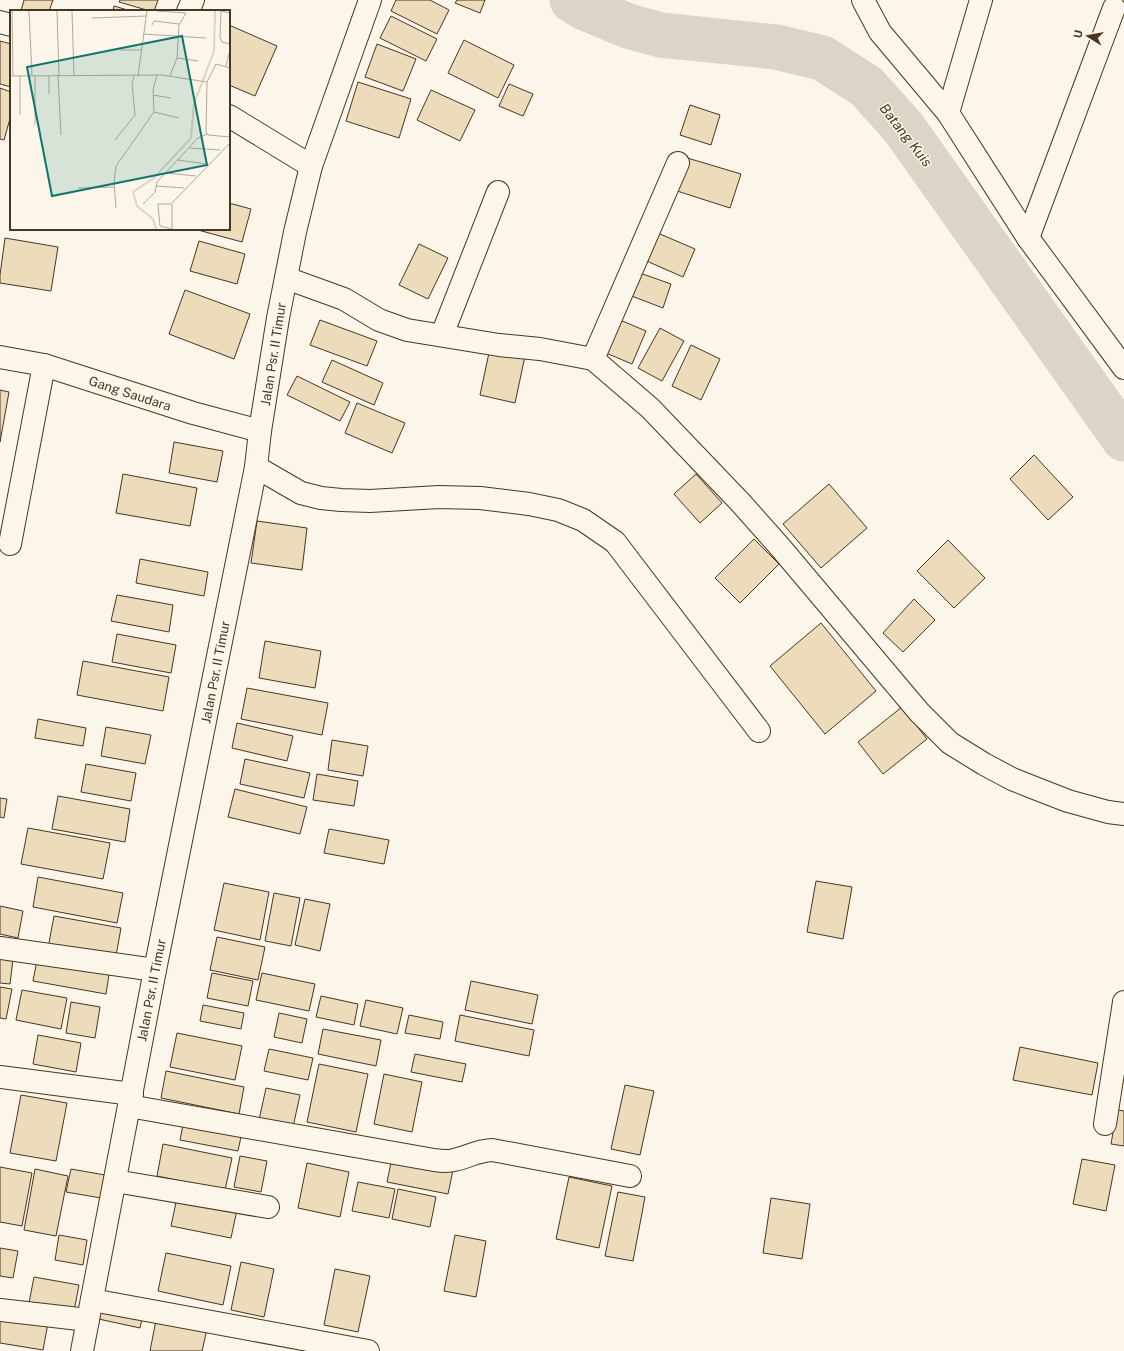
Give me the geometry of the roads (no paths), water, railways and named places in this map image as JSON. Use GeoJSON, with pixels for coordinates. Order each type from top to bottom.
{"type":"FeatureCollection","features":[{"type":"Feature","properties":{"kind":"street"},"geometry":{"type":"LineString","coordinates":[[188,10],[193,0]]}},
{"type":"Feature","properties":{"kind":"street","name":"Jalan Psr. II Timur"},"geometry":{"type":"LineString","coordinates":[[82,1351],[155,970],[256,467],[260,431],[278,318],[295,232],[311,166],[370,0]]}},
{"type":"Feature","properties":{"kind":"street"},"geometry":{"type":"LineString","coordinates":[[863,0],[880,32],[948,113],[1028,238],[1122,358]]}},
{"type":"Feature","properties":{"kind":"street"},"geometry":{"type":"LineString","coordinates":[[948,113],[981,0]]}},
{"type":"Feature","properties":{"kind":"street"},"geometry":{"type":"LineString","coordinates":[[1028,238],[1114,8]]}},
{"type":"Feature","properties":{"kind":"street"},"geometry":{"type":"LineString","coordinates":[[0,22],[10,25]]}},
{"type":"Feature","properties":{"kind":"street"},"geometry":{"type":"LineString","coordinates":[[230,117],[311,166]]}},
{"type":"Feature","properties":{"kind":"street"},"geometry":{"type":"LineString","coordinates":[[593,359],[678,163]]}},
{"type":"Feature","properties":{"kind":"street"},"geometry":{"type":"LineString","coordinates":[[442,335],[498,192]]}},
{"type":"Feature","properties":{"kind":"street"},"geometry":{"type":"LineString","coordinates":[[286,278],[344,299],[379,320],[392,326],[407,330],[499,345],[540,349],[593,359],[650,408],[740,502],[919,712],[950,743],[984,764],[1019,782],[1068,801],[1108,812],[1124,814]]}},
{"type":"Feature","properties":{"kind":"street","name":"Gang Saudara"},"geometry":{"type":"LineString","coordinates":[[0,356],[44,365],[193,413],[260,431]]}},
{"type":"Feature","properties":{"kind":"street"},"geometry":{"type":"LineString","coordinates":[[10,544],[44,365]]}},
{"type":"Feature","properties":{"kind":"street"},"geometry":{"type":"LineString","coordinates":[[256,467],[301,493],[321,498],[370,501],[439,497],[480,498],[529,504],[558,510],[583,520],[615,542],[759,731]]}},
{"type":"Feature","properties":{"kind":"street"},"geometry":{"type":"LineString","coordinates":[[0,948],[155,970]]}},
{"type":"Feature","properties":{"kind":"street"},"geometry":{"type":"LineString","coordinates":[[1105,1124],[1124,1002]]}},
{"type":"Feature","properties":{"kind":"street"},"geometry":{"type":"LineString","coordinates":[[0,1076],[434,1160],[456,1160],[482,1150],[492,1150],[630,1176]]}},
{"type":"Feature","properties":{"kind":"street"},"geometry":{"type":"LineString","coordinates":[[115,1181],[268,1207]]}},
{"type":"Feature","properties":{"kind":"street"},"geometry":{"type":"LineString","coordinates":[[0,1310],[90,1310],[368,1351]]}},
{"type":"Feature","properties":{"kind":"waterway","name":"Batang Kuis"},"geometry":{"type":"LineString","coordinates":[[572,0],[585,8],[628,26],[661,35],[776,47],[822,58],[866,86],[903,127],[1124,439]]}}]}
